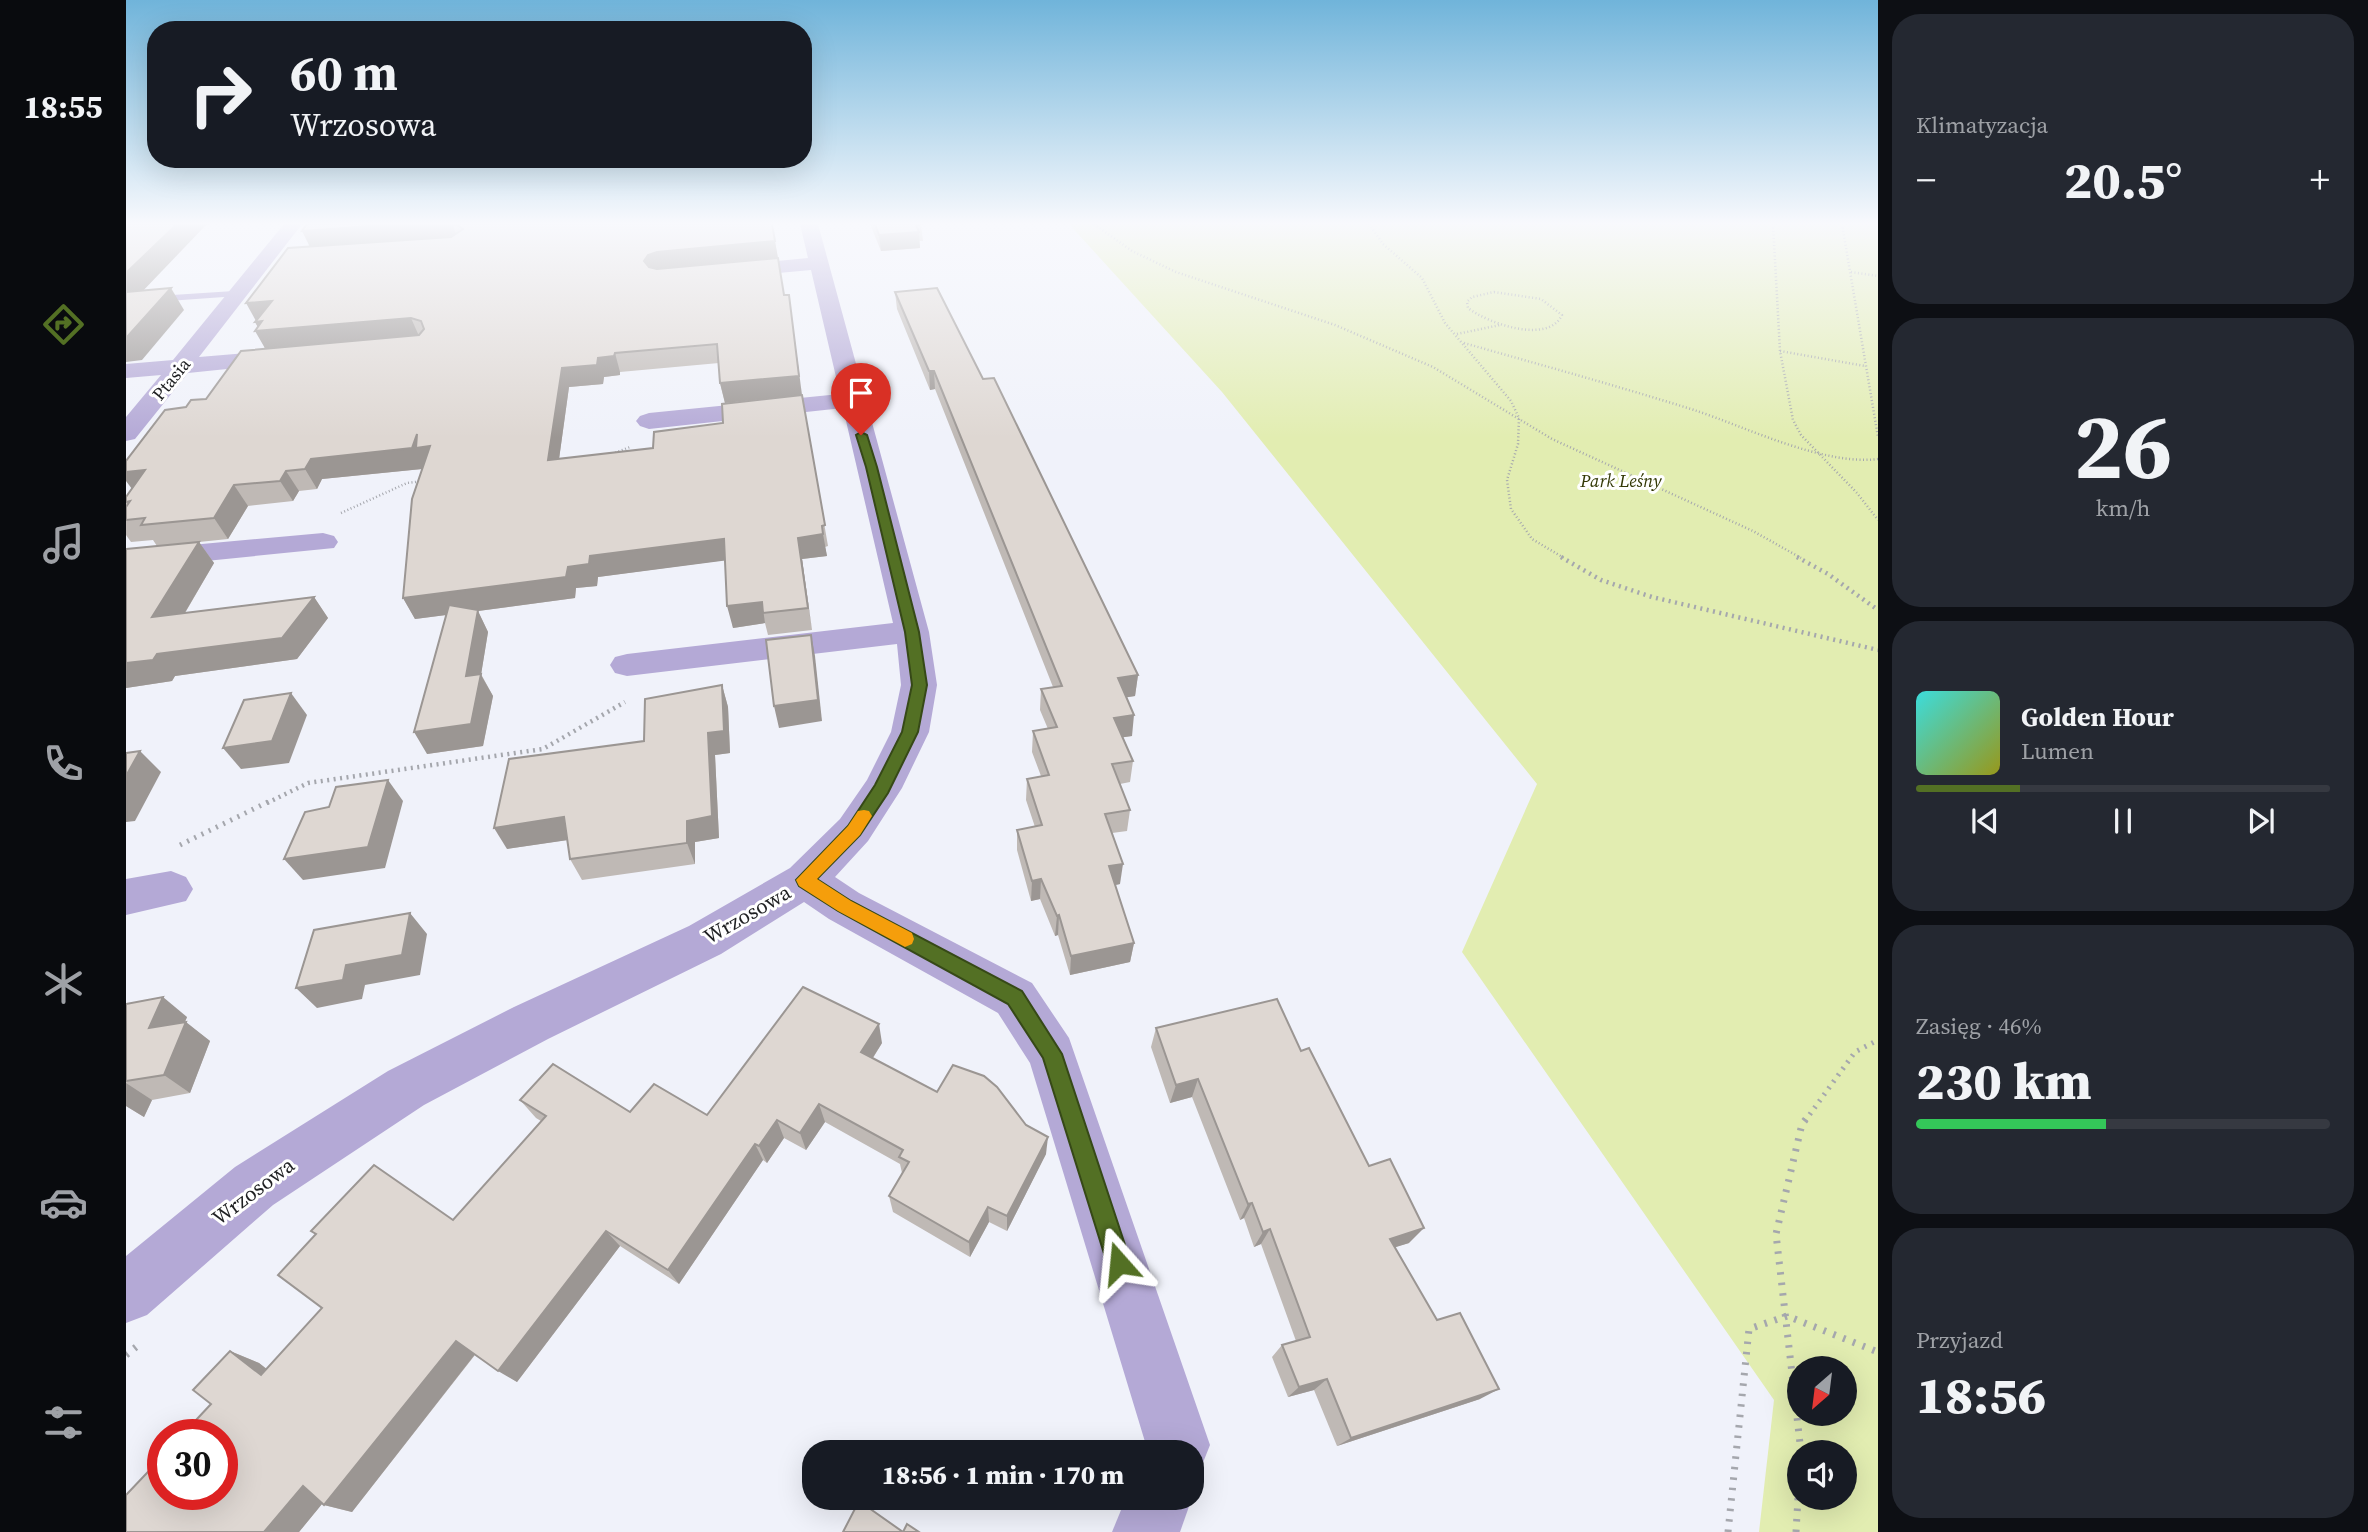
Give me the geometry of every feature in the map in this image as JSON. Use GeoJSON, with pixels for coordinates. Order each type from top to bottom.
{"type":"FeatureCollection","features":[{"type":"Feature","properties":{"kind":"street","name":"Ptasia"},"geometry":{"type":"LineString","coordinates":[[126,433],[183,366],[233,295]]}},
{"type":"Feature","properties":{"kind":"street","name":"Wrzosowa"},"geometry":{"type":"LineString","coordinates":[[126,1294],[254,1186],[406,1088],[531,1023],[705,940],[805,880],[854,830],[882,788],[910,732],[919,685],[912,632],[826,295]]}},
{"type":"Feature","properties":{"kind":"street"},"geometry":{"type":"LineString","coordinates":[[126,371],[303,355]]}},
{"type":"Feature","properties":{"kind":"street"},"geometry":{"type":"LineString","coordinates":[[649,421],[853,400]]}},
{"type":"Feature","properties":{"kind":"street"},"geometry":{"type":"LineString","coordinates":[[126,559],[261,550],[323,542]]}},
{"type":"Feature","properties":{"kind":"street"},"geometry":{"type":"LineString","coordinates":[[627,665],[912,632]]}},
{"type":"Feature","properties":{"kind":"street"},"geometry":{"type":"LineString","coordinates":[[126,897],[173,869]]}},
{"type":"Feature","properties":{"kind":"street"},"geometry":{"type":"LineString","coordinates":[[805,880],[844,906],[1015,998],[1052,1054],[1176,1440]]}},
{"type":"Feature","properties":{"kind":"street"},"geometry":{"type":"LineString","coordinates":[[1146,1532],[1154,1510]]}},
{"type":"Feature","properties":{"kind":"lane"},"geometry":{"type":"LineString","coordinates":[[126,301],[211,295]]}},
{"type":"Feature","properties":{"kind":"path"},"geometry":{"type":"LineString","coordinates":[[1246,295],[1335,325],[1433,367],[1552,439],[1753,531],[1828,574],[1878,610]]}},
{"type":"Feature","properties":{"kind":"path"},"geometry":{"type":"LineString","coordinates":[[1430,295],[1456,335],[1510,401],[1519,418],[1518,444],[1507,480],[1511,509],[1532,539],[1601,580],[1652,597],[1878,650]]}},
{"type":"Feature","properties":{"kind":"path"},"geometry":{"type":"LineString","coordinates":[[1478,295],[1467,302],[1468,308],[1474,314],[1501,325]]}},
{"type":"Feature","properties":{"kind":"path"},"geometry":{"type":"LineString","coordinates":[[1456,335],[1501,325],[1545,327],[1555,325],[1560,320],[1562,315],[1558,309],[1539,299],[1522,295]]}},
{"type":"Feature","properties":{"kind":"path"},"geometry":{"type":"LineString","coordinates":[[1777,295],[1780,351],[1793,420],[1801,435],[1822,454],[1878,520]]}},
{"type":"Feature","properties":{"kind":"path"},"geometry":{"type":"LineString","coordinates":[[1855,295],[1878,436]]}},
{"type":"Feature","properties":{"kind":"path"},"geometry":{"type":"LineString","coordinates":[[1464,343],[1693,410],[1822,454],[1862,461],[1878,459]]}},
{"type":"Feature","properties":{"kind":"path"},"geometry":{"type":"LineString","coordinates":[[1780,351],[1865,366]]}},
{"type":"Feature","properties":{"kind":"path"},"geometry":{"type":"LineString","coordinates":[[603,458],[714,414]]}},
{"type":"Feature","properties":{"kind":"path"},"geometry":{"type":"LineString","coordinates":[[261,550],[407,483],[433,480]]}},
{"type":"Feature","properties":{"kind":"path"},"geometry":{"type":"LineString","coordinates":[[173,869],[309,783],[543,749],[701,657]]}},
{"type":"Feature","properties":{"kind":"path"},"geometry":{"type":"LineString","coordinates":[[1801,1440],[1776,1234],[1802,1124],[1855,1052],[1878,1040]]}},
{"type":"Feature","properties":{"kind":"path"},"geometry":{"type":"LineString","coordinates":[[1728,1532],[1749,1329],[1787,1316],[1878,1352]]}},
{"type":"Feature","properties":{"kind":"path"},"geometry":{"type":"LineString","coordinates":[[126,1355],[144,1339]]}},
{"type":"Feature","properties":{"kind":"path"},"geometry":{"type":"LineString","coordinates":[[1796,1532],[1797,1510]]}},
{"type":"Feature","properties":{"kind":"green space","name":"Park Leśny"},"geometry":{"type":"Polygon","coordinates":[[[1134,295],[1878,295],[1878,1532],[1759,1532],[1774,1400],[1462,952],[1537,784],[1222,392],[1134,295]]]}},
{"type":"Feature","properties":{"kind":"building"},"geometry":{"type":"Polygon","coordinates":[[[126,295],[164,295],[127,337],[126,295]]]}},
{"type":"Feature","properties":{"kind":"building"},"geometry":{"type":"Polygon","coordinates":[[[252,295],[789,295],[799,376],[720,383],[717,344],[615,353],[614,356],[598,358],[597,365],[562,368],[548,460],[653,448],[654,432],[723,423],[722,404],[802,395],[825,525],[822,526],[823,534],[798,538],[808,608],[763,613],[762,602],[727,606],[724,539],[590,556],[589,564],[568,567],[566,577],[403,598],[412,499],[430,446],[416,448],[417,434],[412,448],[311,459],[305,469],[286,471],[280,481],[234,485],[214,518],[141,525],[145,518],[126,520],[126,507],[130,501],[126,502],[126,497],[145,470],[126,472],[126,461],[165,410],[186,407],[191,400],[206,399],[241,351],[419,335],[424,329],[421,321],[411,318],[255,331],[262,321],[255,322],[272,301],[246,303],[252,295]]]}},
{"type":"Feature","properties":{"kind":"building"},"geometry":{"type":"Polygon","coordinates":[[[897,295],[941,295],[983,379],[994,378],[1138,675],[1118,678],[1134,715],[1114,718],[1133,761],[1112,764],[1130,810],[1105,814],[1123,864],[1109,866],[1134,943],[1071,956],[1059,915],[1057,916],[1041,879],[1032,881],[1017,830],[1042,825],[1027,779],[1049,775],[1033,731],[1057,727],[1041,689],[1062,686],[934,371],[929,371],[897,295]]]}},
{"type":"Feature","properties":{"kind":"building"},"geometry":{"type":"Polygon","coordinates":[[[199,542],[152,617],[314,597],[282,638],[157,654],[153,660],[126,663],[126,549],[199,542]]]}},
{"type":"Feature","properties":{"kind":"building"},"geometry":{"type":"Polygon","coordinates":[[[449,605],[478,610],[466,676],[481,674],[471,724],[414,732],[449,605]]]}},
{"type":"Feature","properties":{"kind":"building"},"geometry":{"type":"Polygon","coordinates":[[[811,635],[818,700],[774,706],[766,640],[811,635]]]}},
{"type":"Feature","properties":{"kind":"building"},"geometry":{"type":"Polygon","coordinates":[[[722,685],[724,731],[708,733],[712,816],[687,821],[687,843],[570,859],[564,817],[494,828],[509,759],[644,741],[645,699],[722,685]]]}},
{"type":"Feature","properties":{"kind":"building"},"geometry":{"type":"Polygon","coordinates":[[[291,693],[272,741],[223,748],[244,700],[291,693]]]}},
{"type":"Feature","properties":{"kind":"building"},"geometry":{"type":"Polygon","coordinates":[[[140,751],[126,776],[126,753],[140,751]]]}},
{"type":"Feature","properties":{"kind":"building"},"geometry":{"type":"Polygon","coordinates":[[[388,780],[368,847],[284,859],[305,812],[329,807],[336,787],[388,780]]]}},
{"type":"Feature","properties":{"kind":"building"},"geometry":{"type":"Polygon","coordinates":[[[410,913],[402,955],[346,965],[343,980],[296,988],[314,930],[410,913]]]}},
{"type":"Feature","properties":{"kind":"building"},"geometry":{"type":"Polygon","coordinates":[[[803,987],[879,1024],[861,1052],[937,1092],[953,1065],[984,1076],[997,1087],[1026,1125],[1048,1137],[1007,1216],[988,1207],[969,1242],[889,1196],[909,1162],[899,1157],[903,1150],[819,1104],[800,1133],[777,1120],[759,1146],[755,1144],[668,1270],[606,1231],[498,1371],[456,1341],[324,1505],[303,1486],[264,1532],[126,1532],[126,1495],[147,1473],[147,1510],[238,1510],[238,1419],[197,1419],[211,1404],[193,1390],[230,1351],[261,1375],[322,1308],[278,1275],[316,1234],[311,1231],[374,1165],[453,1220],[546,1116],[520,1100],[553,1064],[630,1112],[654,1084],[707,1115],[803,987]]]}},
{"type":"Feature","properties":{"kind":"building"},"geometry":{"type":"Polygon","coordinates":[[[163,997],[149,1028],[186,1022],[164,1075],[126,1081],[126,1004],[163,997]]]}},
{"type":"Feature","properties":{"kind":"building"},"geometry":{"type":"Polygon","coordinates":[[[1277,999],[1301,1051],[1309,1048],[1369,1166],[1390,1159],[1424,1228],[1390,1239],[1437,1320],[1460,1313],[1499,1389],[1351,1438],[1327,1379],[1299,1387],[1282,1345],[1310,1337],[1270,1229],[1263,1232],[1252,1203],[1248,1204],[1198,1079],[1176,1085],[1156,1028],[1277,999]]]}},
{"type":"Feature","properties":{"kind":"building"},"geometry":{"type":"Polygon","coordinates":[[[854,1510],[872,1510],[903,1532],[843,1532],[854,1510]]]}},
{"type":"Feature","properties":{"kind":"building"},"geometry":{"type":"Polygon","coordinates":[[[907,1524],[919,1532],[903,1532],[907,1524]]]}},
{"type":"Feature","properties":{"kind":"slow traffic"},"geometry":{"type":"LineString","coordinates":[[864,816],[854,830],[805,880],[844,906],[905,939]]}},
{"type":"Feature","properties":{"kind":"route"},"geometry":{"type":"LineString","coordinates":[[861,435],[872,467],[912,632],[919,685],[910,732],[882,788],[854,830],[805,880],[844,906],[1015,998],[1052,1054],[1119,1263]]}}]}
